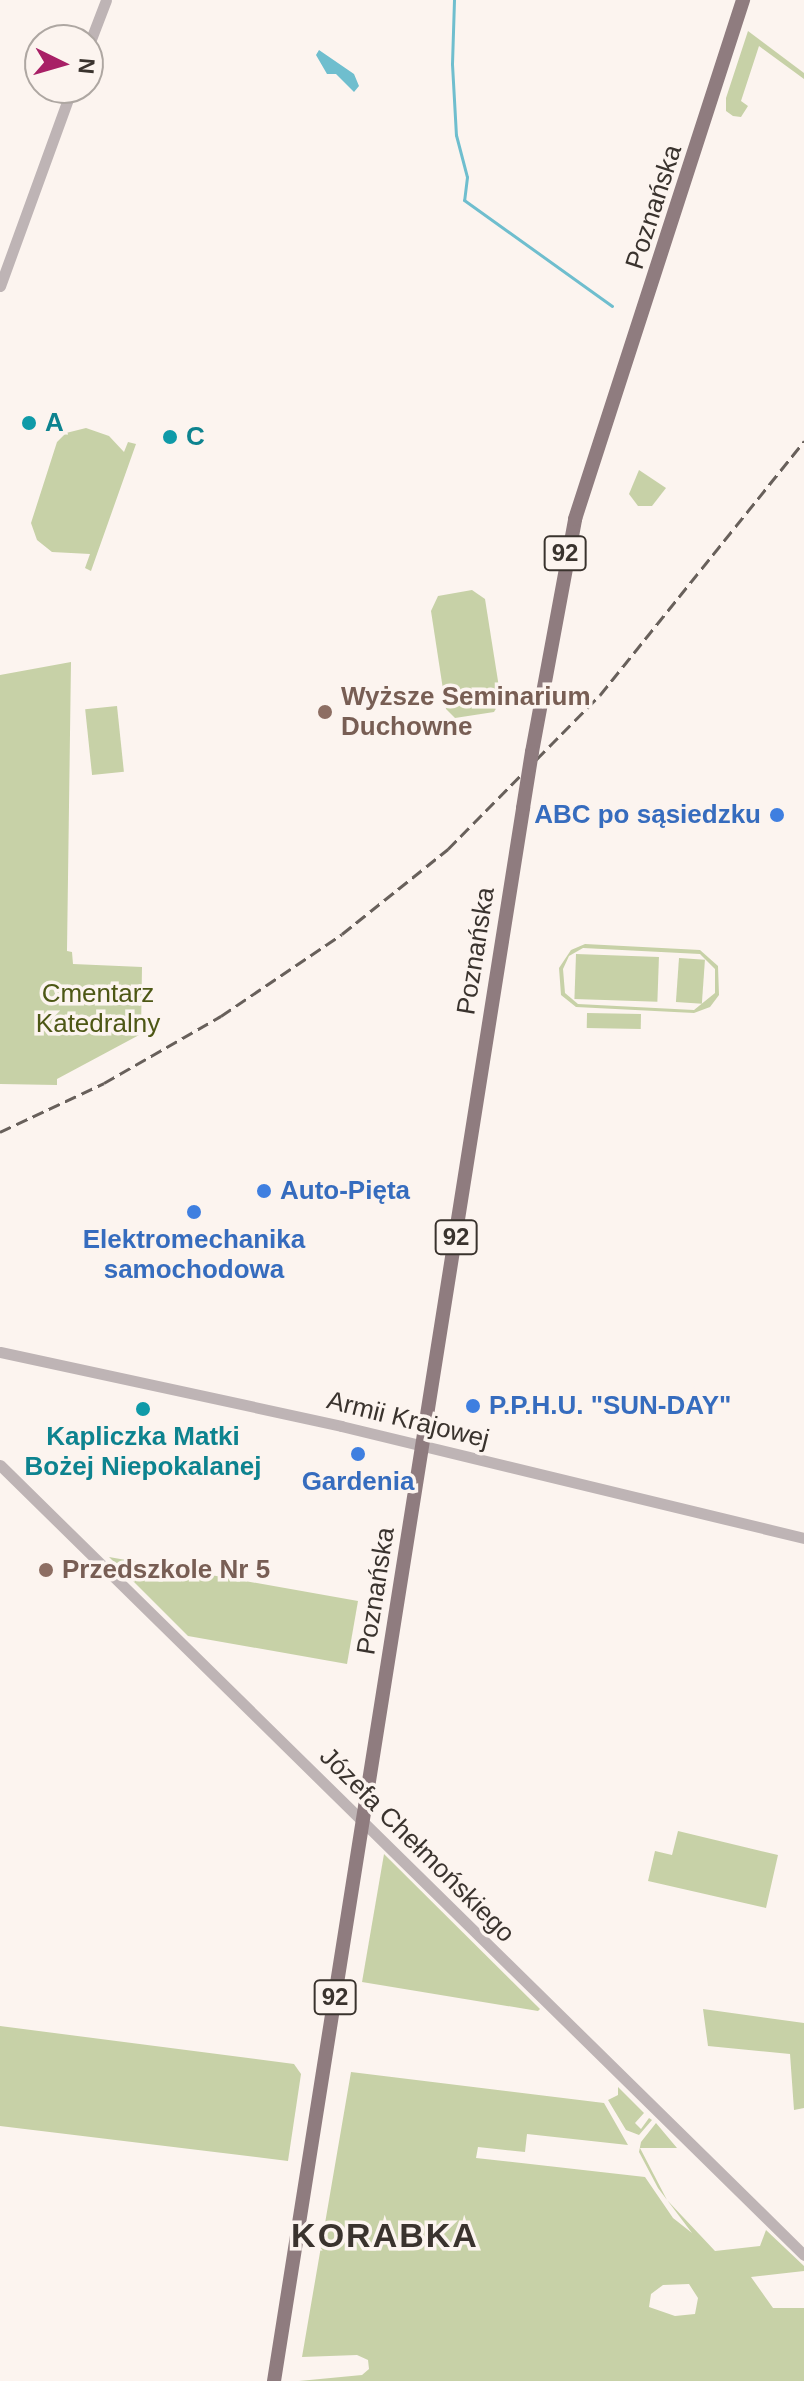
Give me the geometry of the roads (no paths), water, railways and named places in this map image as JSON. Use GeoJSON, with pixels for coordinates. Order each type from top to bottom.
{"type":"FeatureCollection","features":[{"type":"Feature","properties":{"kind":"main road","name":"Poznańska"},"geometry":{"type":"LineString","coordinates":[[274,2381],[565,554],[725,67],[743,0]]}},
{"type":"Feature","properties":{"kind":"main road","name":"Poznańska"},"geometry":{"type":"LineString","coordinates":[[725,67],[753,0]]}},
{"type":"Feature","properties":{"kind":"street"},"geometry":{"type":"LineString","coordinates":[[97,24],[106,0]]}},
{"type":"Feature","properties":{"kind":"street"},"geometry":{"type":"LineString","coordinates":[[0,286],[66,104]]}},
{"type":"Feature","properties":{"kind":"street","name":"Armii Krajowej"},"geometry":{"type":"LineString","coordinates":[[0,1352],[423,1446],[804,1538]]}},
{"type":"Feature","properties":{"kind":"street","name":"Józefa Chełmońskiego"},"geometry":{"type":"LineString","coordinates":[[0,1465],[804,2255]]}},
{"type":"Feature","properties":{"kind":"water"},"geometry":{"type":"Polygon","coordinates":[[[319,50],[354,74],[359,86],[354,92],[336,74],[327,74],[316,55],[319,50]]]}},
{"type":"Feature","properties":{"kind":"waterway"},"geometry":{"type":"LineString","coordinates":[[454,0],[452,64],[456,135],[467,177],[464,200],[612,306]]}},
{"type":"Feature","properties":{"kind":"railway"},"geometry":{"type":"LineString","coordinates":[[0,1132],[104,1083],[221,1016],[342,934],[448,849],[600,695],[804,441]]}},
{"type":"Feature","properties":{"kind":"place","name":"A"},"geometry":{"type":"Point","coordinates":[29,423]}},
{"type":"Feature","properties":{"kind":"place","name":"C"},"geometry":{"type":"Point","coordinates":[170,437]}},
{"type":"Feature","properties":{"kind":"place","name":"Wyższe Seminarium Duchowne"},"geometry":{"type":"Point","coordinates":[325,712]}},
{"type":"Feature","properties":{"kind":"place","name":"ABC po sąsiedzku"},"geometry":{"type":"Point","coordinates":[777,815]}},
{"type":"Feature","properties":{"kind":"place","name":"Auto-Pięta"},"geometry":{"type":"Point","coordinates":[264,1191]}},
{"type":"Feature","properties":{"kind":"place","name":"Elektromechanika samochodowa"},"geometry":{"type":"Point","coordinates":[194,1212]}},
{"type":"Feature","properties":{"kind":"place","name":"P.P.H.U. \"SUN-DAY\""},"geometry":{"type":"Point","coordinates":[473,1406]}},
{"type":"Feature","properties":{"kind":"place","name":"Kapliczka Matki Bożej Niepokalanej"},"geometry":{"type":"Point","coordinates":[143,1409]}},
{"type":"Feature","properties":{"kind":"place","name":"Gardenia"},"geometry":{"type":"Point","coordinates":[358,1454]}},
{"type":"Feature","properties":{"kind":"place","name":"Przedszkole Nr 5"},"geometry":{"type":"Point","coordinates":[46,1570]}},
{"type":"Feature","properties":{"kind":"district","name":"KORABKA"},"geometry":{"type":"Point","coordinates":[385,2236]}},
{"type":"Feature","properties":{"kind":"park label","name":"Cmentarz Katedralny"},"geometry":{"type":"Point","coordinates":[98,1009]}}]}
